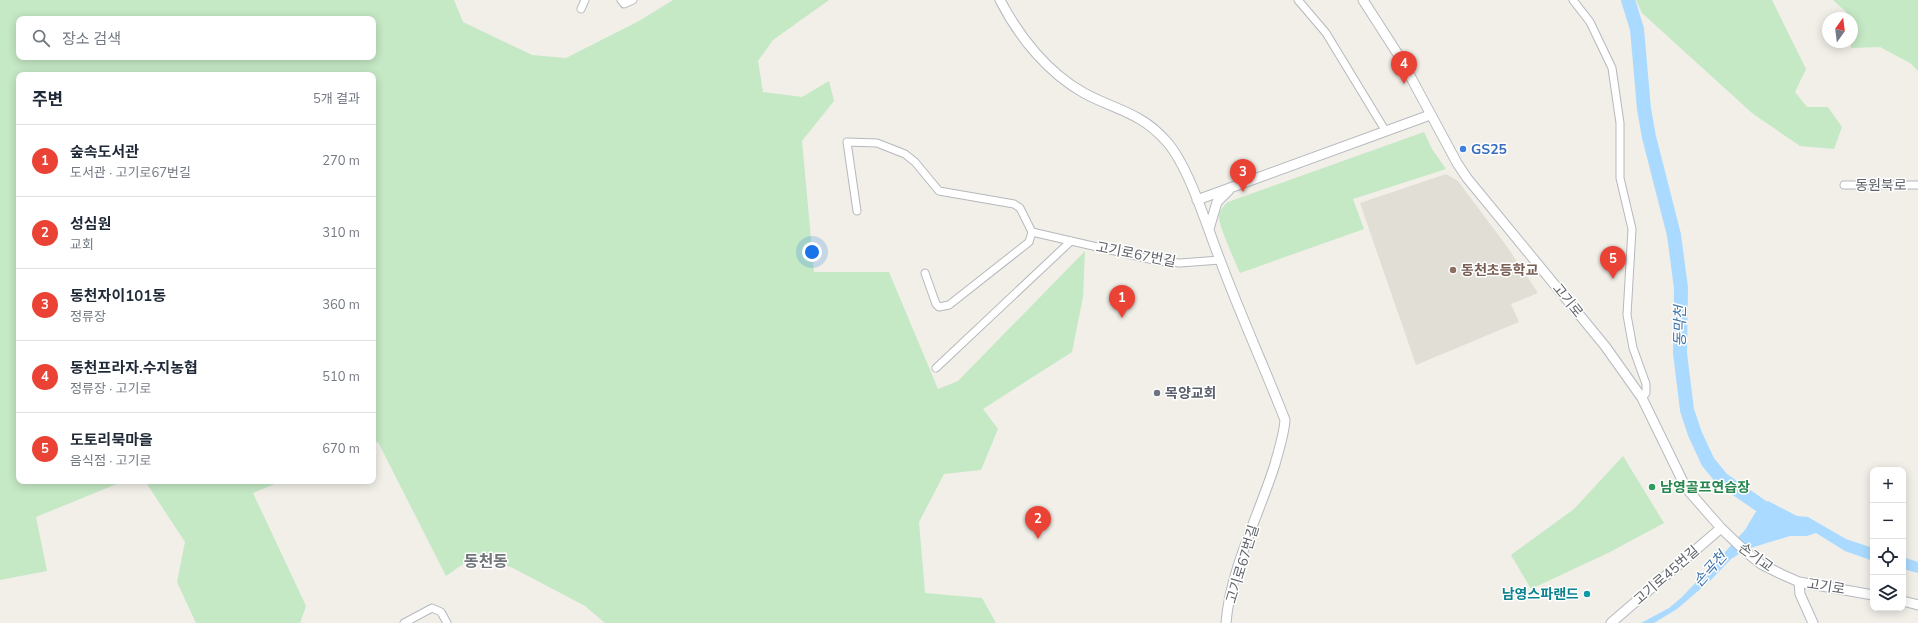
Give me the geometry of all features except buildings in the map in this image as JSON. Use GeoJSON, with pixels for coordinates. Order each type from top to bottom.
{"type":"FeatureCollection","features":[{"type":"Feature","properties":{"kind":"street"},"geometry":{"type":"LineString","coordinates":[[581,9],[585,0]]}},
{"type":"Feature","properties":{"kind":"street"},"geometry":{"type":"LineString","coordinates":[[621,0],[624,4],[633,0]]}},
{"type":"Feature","properties":{"kind":"street"},"geometry":{"type":"LineString","coordinates":[[1000,0],[1029,45],[1067,83],[1085,94],[1138,117],[1167,142],[1177,157],[1197,200],[1220,260]]}},
{"type":"Feature","properties":{"kind":"street"},"geometry":{"type":"LineString","coordinates":[[1298,0],[1326,33],[1385,130]]}},
{"type":"Feature","properties":{"kind":"street","name":"고기로"},"geometry":{"type":"LineString","coordinates":[[1363,0],[1400,59],[1446,146],[1467,178],[1605,346],[1642,398],[1686,488],[1721,528],[1733,539]]}},
{"type":"Feature","properties":{"kind":"street"},"geometry":{"type":"LineString","coordinates":[[1574,0],[1590,22],[1612,68],[1620,123],[1620,178],[1632,229],[1627,315],[1633,348],[1646,384],[1646,393],[1642,398]]}},
{"type":"Feature","properties":{"kind":"street"},"geometry":{"type":"LineString","coordinates":[[1197,200],[1385,130],[1430,115]]}},
{"type":"Feature","properties":{"kind":"street"},"geometry":{"type":"LineString","coordinates":[[857,211],[847,142],[877,143],[905,154],[915,162],[939,191],[1014,204],[1020,208],[1032,232],[1029,242],[949,305],[939,307],[936,304],[925,273]]}},
{"type":"Feature","properties":{"kind":"street","name":"동원북로"},"geometry":{"type":"LineString","coordinates":[[1844,184],[1918,185]]}},
{"type":"Feature","properties":{"kind":"street"},"geometry":{"type":"LineString","coordinates":[[1209,229],[1217,202],[1232,187]]}},
{"type":"Feature","properties":{"kind":"street","name":"고기로67번길"},"geometry":{"type":"LineString","coordinates":[[1032,232],[1172,262],[1220,260],[1285,420],[1284,430],[1272,473],[1237,573],[1226,623]]}},
{"type":"Feature","properties":{"kind":"street"},"geometry":{"type":"LineString","coordinates":[[936,368],[1072,241]]}},
{"type":"Feature","properties":{"kind":"street","name":"고기로45번길"},"geometry":{"type":"LineString","coordinates":[[1611,623],[1721,528]]}},
{"type":"Feature","properties":{"kind":"street","name":"손기교"},"geometry":{"type":"LineString","coordinates":[[1733,539],[1761,564],[1781,574]]}},
{"type":"Feature","properties":{"kind":"street","name":"고기로"},"geometry":{"type":"LineString","coordinates":[[1781,574],[1799,582],[1870,594]]}},
{"type":"Feature","properties":{"kind":"street"},"geometry":{"type":"LineString","coordinates":[[1799,582],[1800,594],[1813,623]]}},
{"type":"Feature","properties":{"kind":"street"},"geometry":{"type":"LineString","coordinates":[[1906,602],[1918,605]]}},
{"type":"Feature","properties":{"kind":"street"},"geometry":{"type":"LineString","coordinates":[[404,623],[432,608],[442,612],[447,623]]}},
{"type":"Feature","properties":{"kind":"shaded area","name":"동천초등학교"},"geometry":{"type":"Polygon","coordinates":[[[1446,174],[1458,181],[1508,248],[1538,293],[1511,304],[1519,322],[1416,365],[1360,203],[1446,174]]]}},
{"type":"Feature","properties":{"kind":"green space"},"geometry":{"type":"Polygon","coordinates":[[[0,0],[454,0],[463,22],[532,55],[566,58],[639,21],[673,0],[829,0],[773,40],[758,61],[763,92],[802,97],[829,81],[834,101],[802,141],[814,272],[889,272],[938,389],[958,381],[1085,251],[1083,297],[1072,352],[983,409],[998,429],[981,470],[944,474],[919,522],[925,593],[982,598],[996,623],[605,623],[585,606],[511,567],[473,557],[446,576],[378,442],[376,443],[376,72],[16,72],[16,484],[117,484],[36,517],[47,571],[0,580],[0,0]]]}},
{"type":"Feature","properties":{"kind":"green space"},"geometry":{"type":"Polygon","coordinates":[[[1636,0],[1772,0],[1806,69],[1795,92],[1807,107],[1828,107],[1842,127],[1834,149],[1800,146],[1752,113],[1642,13],[1636,0]]]}},
{"type":"Feature","properties":{"kind":"green space"},"geometry":{"type":"Polygon","coordinates":[[[1833,0],[1918,0],[1918,71],[1910,63],[1880,47],[1858,48],[1858,12],[1846,12],[1833,0]]]}},
{"type":"Feature","properties":{"kind":"green space"},"geometry":{"type":"Polygon","coordinates":[[[1424,132],[1432,149],[1446,169],[1353,199],[1364,229],[1240,273],[1220,223],[1220,213],[1224,205],[1228,202],[1424,132]]]}},
{"type":"Feature","properties":{"kind":"green space"},"geometry":{"type":"Polygon","coordinates":[[[1623,456],[1664,523],[1610,552],[1531,589],[1511,555],[1574,509],[1623,456]]]}},
{"type":"Feature","properties":{"kind":"green space"},"geometry":{"type":"Polygon","coordinates":[[[147,484],[275,484],[253,493],[306,606],[300,623],[196,623],[177,582],[185,542],[147,484]]]}},
{"type":"Feature","properties":{"kind":"water","name":"손곡천"},"geometry":{"type":"Polygon","coordinates":[[[1768,501],[1797,516],[1808,517],[1846,539],[1870,547],[1870,560],[1845,551],[1816,533],[1807,536],[1790,536],[1747,549],[1731,559],[1711,580],[1677,609],[1654,623],[1641,623],[1669,608],[1682,597],[1745,530],[1755,513],[1768,501]]]}},
{"type":"Feature","properties":{"kind":"water"},"geometry":{"type":"Polygon","coordinates":[[[1906,558],[1918,562],[1918,573],[1906,570],[1906,558]]]}},
{"type":"Feature","properties":{"kind":"waterway","name":"동막천"},"geometry":{"type":"LineString","coordinates":[[1628,0],[1637,29],[1644,109],[1649,137],[1674,235],[1681,288],[1680,353],[1687,410],[1695,434],[1708,462],[1722,479],[1764,508],[1779,515]]}},
{"type":"Feature","properties":{"kind":"place","name":"동천프라자.수지농협"},"geometry":{"type":"Point","coordinates":[1404,84]}},
{"type":"Feature","properties":{"kind":"place","name":"GS25"},"geometry":{"type":"Point","coordinates":[1463,149]}},
{"type":"Feature","properties":{"kind":"place","name":"동천자이101동"},"geometry":{"type":"Point","coordinates":[1243,192]}},
{"type":"Feature","properties":{"kind":"place","name":"동천초등학교"},"geometry":{"type":"Point","coordinates":[1453,270]}},
{"type":"Feature","properties":{"kind":"place","name":"도토리묵마을"},"geometry":{"type":"Point","coordinates":[1613,279]}},
{"type":"Feature","properties":{"kind":"place","name":"숲속도서관"},"geometry":{"type":"Point","coordinates":[1122,318]}},
{"type":"Feature","properties":{"kind":"place","name":"목양교회"},"geometry":{"type":"Point","coordinates":[1157,393]}},
{"type":"Feature","properties":{"kind":"place","name":"남영골프연습장"},"geometry":{"type":"Point","coordinates":[1652,487]}},
{"type":"Feature","properties":{"kind":"place","name":"성심원"},"geometry":{"type":"Point","coordinates":[1038,539]}},
{"type":"Feature","properties":{"kind":"place","name":"남영스파랜드"},"geometry":{"type":"Point","coordinates":[1587,594]}},
{"type":"Feature","properties":{"kind":"district","name":"동천동"},"geometry":{"type":"Point","coordinates":[486,561]}}]}
